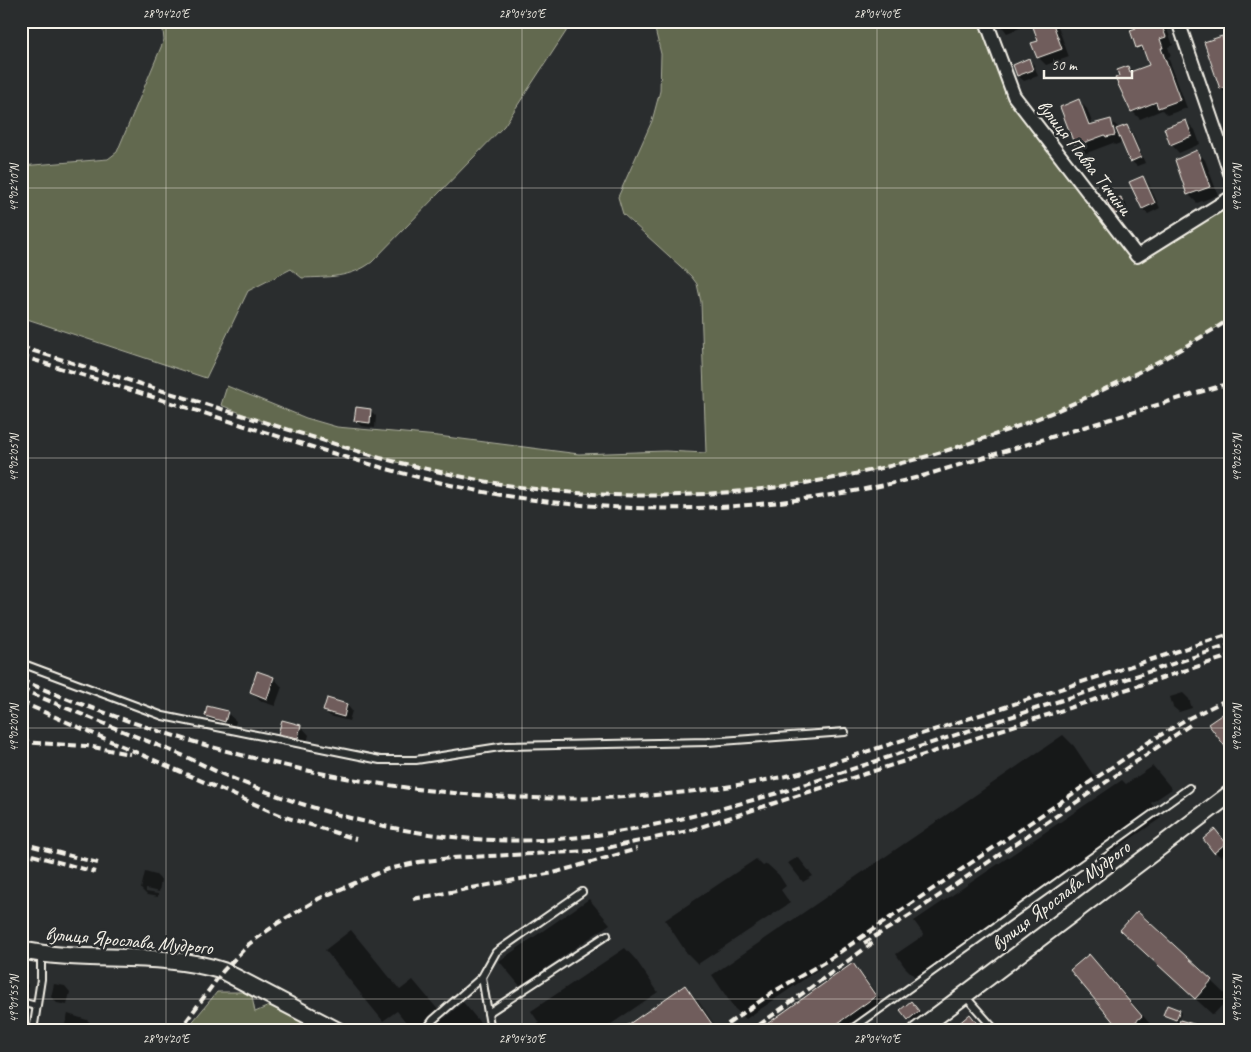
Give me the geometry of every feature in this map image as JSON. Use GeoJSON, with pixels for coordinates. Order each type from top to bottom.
{"type":"FeatureCollection","features":[{"type":"Feature","properties":{"kind":"street","name":"вулиця Павла Тичини"},"geometry":{"type":"LineString","coordinates":[[986,21],[1014,96],[1137,256],[1230,198]]}},
{"type":"Feature","properties":{"kind":"street"},"geometry":{"type":"LineString","coordinates":[[1178,21],[1230,173]]}},
{"type":"Feature","properties":{"kind":"street","name":"вулиця Ярослава Мудрого"},"geometry":{"type":"LineString","coordinates":[[917,1031],[1230,794]]}},
{"type":"Feature","properties":{"kind":"street","name":"вулиця Ярослава Мудрого"},"geometry":{"type":"LineString","coordinates":[[21,950],[81,958],[152,959],[210,967],[223,971],[318,1023],[338,1031]]}},
{"type":"Feature","properties":{"kind":"lane"},"geometry":{"type":"LineString","coordinates":[[21,663],[163,716],[380,760],[416,760],[506,746],[708,742],[845,732]]}},
{"type":"Feature","properties":{"kind":"lane"},"geometry":{"type":"LineString","coordinates":[[850,1031],[1189,788]]}},
{"type":"Feature","properties":{"kind":"lane"},"geometry":{"type":"LineString","coordinates":[[424,1031],[433,1020],[482,977],[496,952],[582,892]]}},
{"type":"Feature","properties":{"kind":"lane"},"geometry":{"type":"LineString","coordinates":[[488,1013],[607,936]]}},
{"type":"Feature","properties":{"kind":"lane"},"geometry":{"type":"LineString","coordinates":[[32,1031],[41,979],[42,954]]}},
{"type":"Feature","properties":{"kind":"lane"},"geometry":{"type":"LineString","coordinates":[[482,977],[491,1031]]}},
{"type":"Feature","properties":{"kind":"lane"},"geometry":{"type":"LineString","coordinates":[[964,995],[996,1031]]}},
{"type":"Feature","properties":{"kind":"lane"},"geometry":{"type":"LineString","coordinates":[[21,1002],[36,1006]]}},
{"type":"Feature","properties":{"kind":"green space"},"geometry":{"type":"Polygon","coordinates":[[[162,21],[573,21],[504,126],[372,262],[356,271],[330,277],[302,278],[291,269],[248,291],[206,378],[21,317],[21,166],[108,159],[117,152],[164,40],[162,21]]]}},
{"type":"Feature","properties":{"kind":"green space"},"geometry":{"type":"Polygon","coordinates":[[[653,21],[986,21],[1014,96],[1137,256],[1230,198],[1230,319],[1148,367],[1063,408],[974,442],[883,468],[790,485],[696,494],[602,494],[507,485],[442,473],[336,445],[264,422],[221,405],[227,386],[306,418],[337,427],[438,436],[579,454],[665,451],[706,453],[701,302],[697,284],[691,276],[623,214],[618,197],[652,121],[660,91],[661,54],[653,21]]]}},
{"type":"Feature","properties":{"kind":"green space"},"geometry":{"type":"Polygon","coordinates":[[[217,992],[251,992],[255,1012],[269,1006],[297,1013],[304,1031],[185,1031],[217,992]]]}},
{"type":"Feature","properties":{"kind":"building"},"geometry":{"type":"Polygon","coordinates":[[[1031,21],[1052,21],[1062,49],[1037,58],[1031,43],[1038,41],[1031,21]]]}},
{"type":"Feature","properties":{"kind":"building"},"geometry":{"type":"Polygon","coordinates":[[[1133,21],[1160,21],[1166,37],[1160,39],[1163,48],[1161,48],[1180,100],[1158,108],[1156,102],[1131,112],[1115,78],[1119,76],[1117,70],[1128,66],[1130,72],[1149,65],[1142,46],[1136,48],[1130,30],[1136,28],[1133,21]]]}},
{"type":"Feature","properties":{"kind":"building"},"geometry":{"type":"Polygon","coordinates":[[[1222,36],[1230,60],[1230,86],[1220,89],[1204,42],[1222,36]]]}},
{"type":"Feature","properties":{"kind":"building"},"geometry":{"type":"Polygon","coordinates":[[[1029,58],[1033,70],[1017,76],[1013,65],[1029,58]]]}},
{"type":"Feature","properties":{"kind":"building"},"geometry":{"type":"Polygon","coordinates":[[[1079,99],[1089,125],[1111,119],[1115,135],[1106,137],[1105,135],[1075,146],[1060,107],[1079,99]]]}},
{"type":"Feature","properties":{"kind":"building"},"geometry":{"type":"Polygon","coordinates":[[[1186,120],[1192,136],[1170,145],[1164,128],[1186,120]]]}},
{"type":"Feature","properties":{"kind":"building"},"geometry":{"type":"Polygon","coordinates":[[[1127,125],[1141,157],[1130,162],[1116,129],[1127,125]]]}},
{"type":"Feature","properties":{"kind":"building"},"geometry":{"type":"Polygon","coordinates":[[[1197,150],[1210,187],[1187,195],[1175,160],[1197,150]]]}},
{"type":"Feature","properties":{"kind":"building"},"geometry":{"type":"Polygon","coordinates":[[[1143,176],[1155,203],[1142,209],[1129,182],[1143,176]]]}},
{"type":"Feature","properties":{"kind":"building"},"geometry":{"type":"Polygon","coordinates":[[[1121,197],[1125,211],[1115,214],[1106,201],[1121,197]]]}},
{"type":"Feature","properties":{"kind":"building"},"geometry":{"type":"Polygon","coordinates":[[[356,407],[371,409],[370,423],[354,421],[356,407]]]}},
{"type":"Feature","properties":{"kind":"building"},"geometry":{"type":"Polygon","coordinates":[[[257,671],[274,677],[267,699],[250,692],[257,671]]]}},
{"type":"Feature","properties":{"kind":"building"},"geometry":{"type":"Polygon","coordinates":[[[327,698],[347,704],[344,717],[323,711],[327,698]]]}},
{"type":"Feature","properties":{"kind":"building"},"geometry":{"type":"Polygon","coordinates":[[[207,706],[228,711],[225,722],[205,716],[207,706]]]}},
{"type":"Feature","properties":{"kind":"building"},"geometry":{"type":"Polygon","coordinates":[[[1230,709],[1230,753],[1208,724],[1230,709]]]}},
{"type":"Feature","properties":{"kind":"building"},"geometry":{"type":"Polygon","coordinates":[[[282,720],[301,725],[298,738],[278,734],[282,720]]]}},
{"type":"Feature","properties":{"kind":"building"},"geometry":{"type":"Polygon","coordinates":[[[1215,829],[1226,843],[1214,853],[1203,839],[1215,829]]]}},
{"type":"Feature","properties":{"kind":"building"},"geometry":{"type":"Polygon","coordinates":[[[1137,911],[1212,980],[1195,999],[1120,930],[1137,911]]]}},
{"type":"Feature","properties":{"kind":"building"},"geometry":{"type":"Polygon","coordinates":[[[1089,954],[1142,1016],[1125,1031],[1121,1031],[1070,970],[1089,954]]]}},
{"type":"Feature","properties":{"kind":"building"},"geometry":{"type":"Polygon","coordinates":[[[853,963],[876,996],[827,1031],[757,1031],[853,963]]]}},
{"type":"Feature","properties":{"kind":"building"},"geometry":{"type":"Polygon","coordinates":[[[685,985],[712,1024],[703,1031],[619,1031],[685,985]]]}},
{"type":"Feature","properties":{"kind":"building"},"geometry":{"type":"Polygon","coordinates":[[[911,1001],[919,1011],[908,1020],[900,1010],[911,1001]]]}},
{"type":"Feature","properties":{"kind":"building"},"geometry":{"type":"Polygon","coordinates":[[[1167,1005],[1180,1010],[1176,1020],[1163,1015],[1167,1005]]]}},
{"type":"Feature","properties":{"kind":"building"},"geometry":{"type":"Polygon","coordinates":[[[970,1014],[980,1027],[975,1031],[950,1031],[970,1014]]]}},
{"type":"Feature","properties":{"kind":"building"},"geometry":{"type":"Polygon","coordinates":[[[1180,1020],[1207,1028],[1207,1031],[1177,1031],[1180,1020]]]}},
{"type":"Feature","properties":{"kind":"railway"},"geometry":{"type":"LineString","coordinates":[[21,347],[380,458],[443,473],[506,485],[601,494],[696,494],[790,485],[883,468],[974,442],[1063,408],[1148,367],[1230,319]]}},
{"type":"Feature","properties":{"kind":"railway"},"geometry":{"type":"LineString","coordinates":[[21,356],[328,452],[445,484],[529,499],[641,508],[753,505],[865,489],[919,477],[1230,383]]}},
{"type":"Feature","properties":{"kind":"railway"},"geometry":{"type":"LineString","coordinates":[[21,680],[114,716],[210,746],[307,770],[406,788],[506,797],[606,798],[705,790],[804,772],[1230,634]]}},
{"type":"Feature","properties":{"kind":"railway"},"geometry":{"type":"LineString","coordinates":[[21,689],[184,756],[232,778],[278,796],[319,809],[401,829],[443,836],[485,840],[528,840],[570,838],[625,831],[705,813],[785,791],[1230,645]]}},
{"type":"Feature","properties":{"kind":"railway"},"geometry":{"type":"LineString","coordinates":[[179,1031],[223,971],[249,944],[278,923],[320,898],[385,870],[419,862],[450,858],[592,851],[688,831],[1230,656]]}},
{"type":"Feature","properties":{"kind":"railway"},"geometry":{"type":"LineString","coordinates":[[718,1031],[773,992],[828,960],[1149,742],[1185,720],[1230,698]]}},
{"type":"Feature","properties":{"kind":"railway"},"geometry":{"type":"LineString","coordinates":[[21,702],[282,816],[356,839]]}},
{"type":"Feature","properties":{"kind":"railway"},"geometry":{"type":"LineString","coordinates":[[864,943],[912,914],[1190,725]]}},
{"type":"Feature","properties":{"kind":"railway"},"geometry":{"type":"LineString","coordinates":[[21,742],[87,746],[130,754]]}},
{"type":"Feature","properties":{"kind":"railway"},"geometry":{"type":"LineString","coordinates":[[21,843],[98,863]]}},
{"type":"Feature","properties":{"kind":"railway"},"geometry":{"type":"LineString","coordinates":[[413,899],[553,873],[637,849]]}},
{"type":"Feature","properties":{"kind":"railway"},"geometry":{"type":"LineString","coordinates":[[21,852],[95,872]]}},
{"type":"Feature","properties":{"kind":"railway"},"geometry":{"type":"LineString","coordinates":[[759,1025],[874,942]]}}]}
